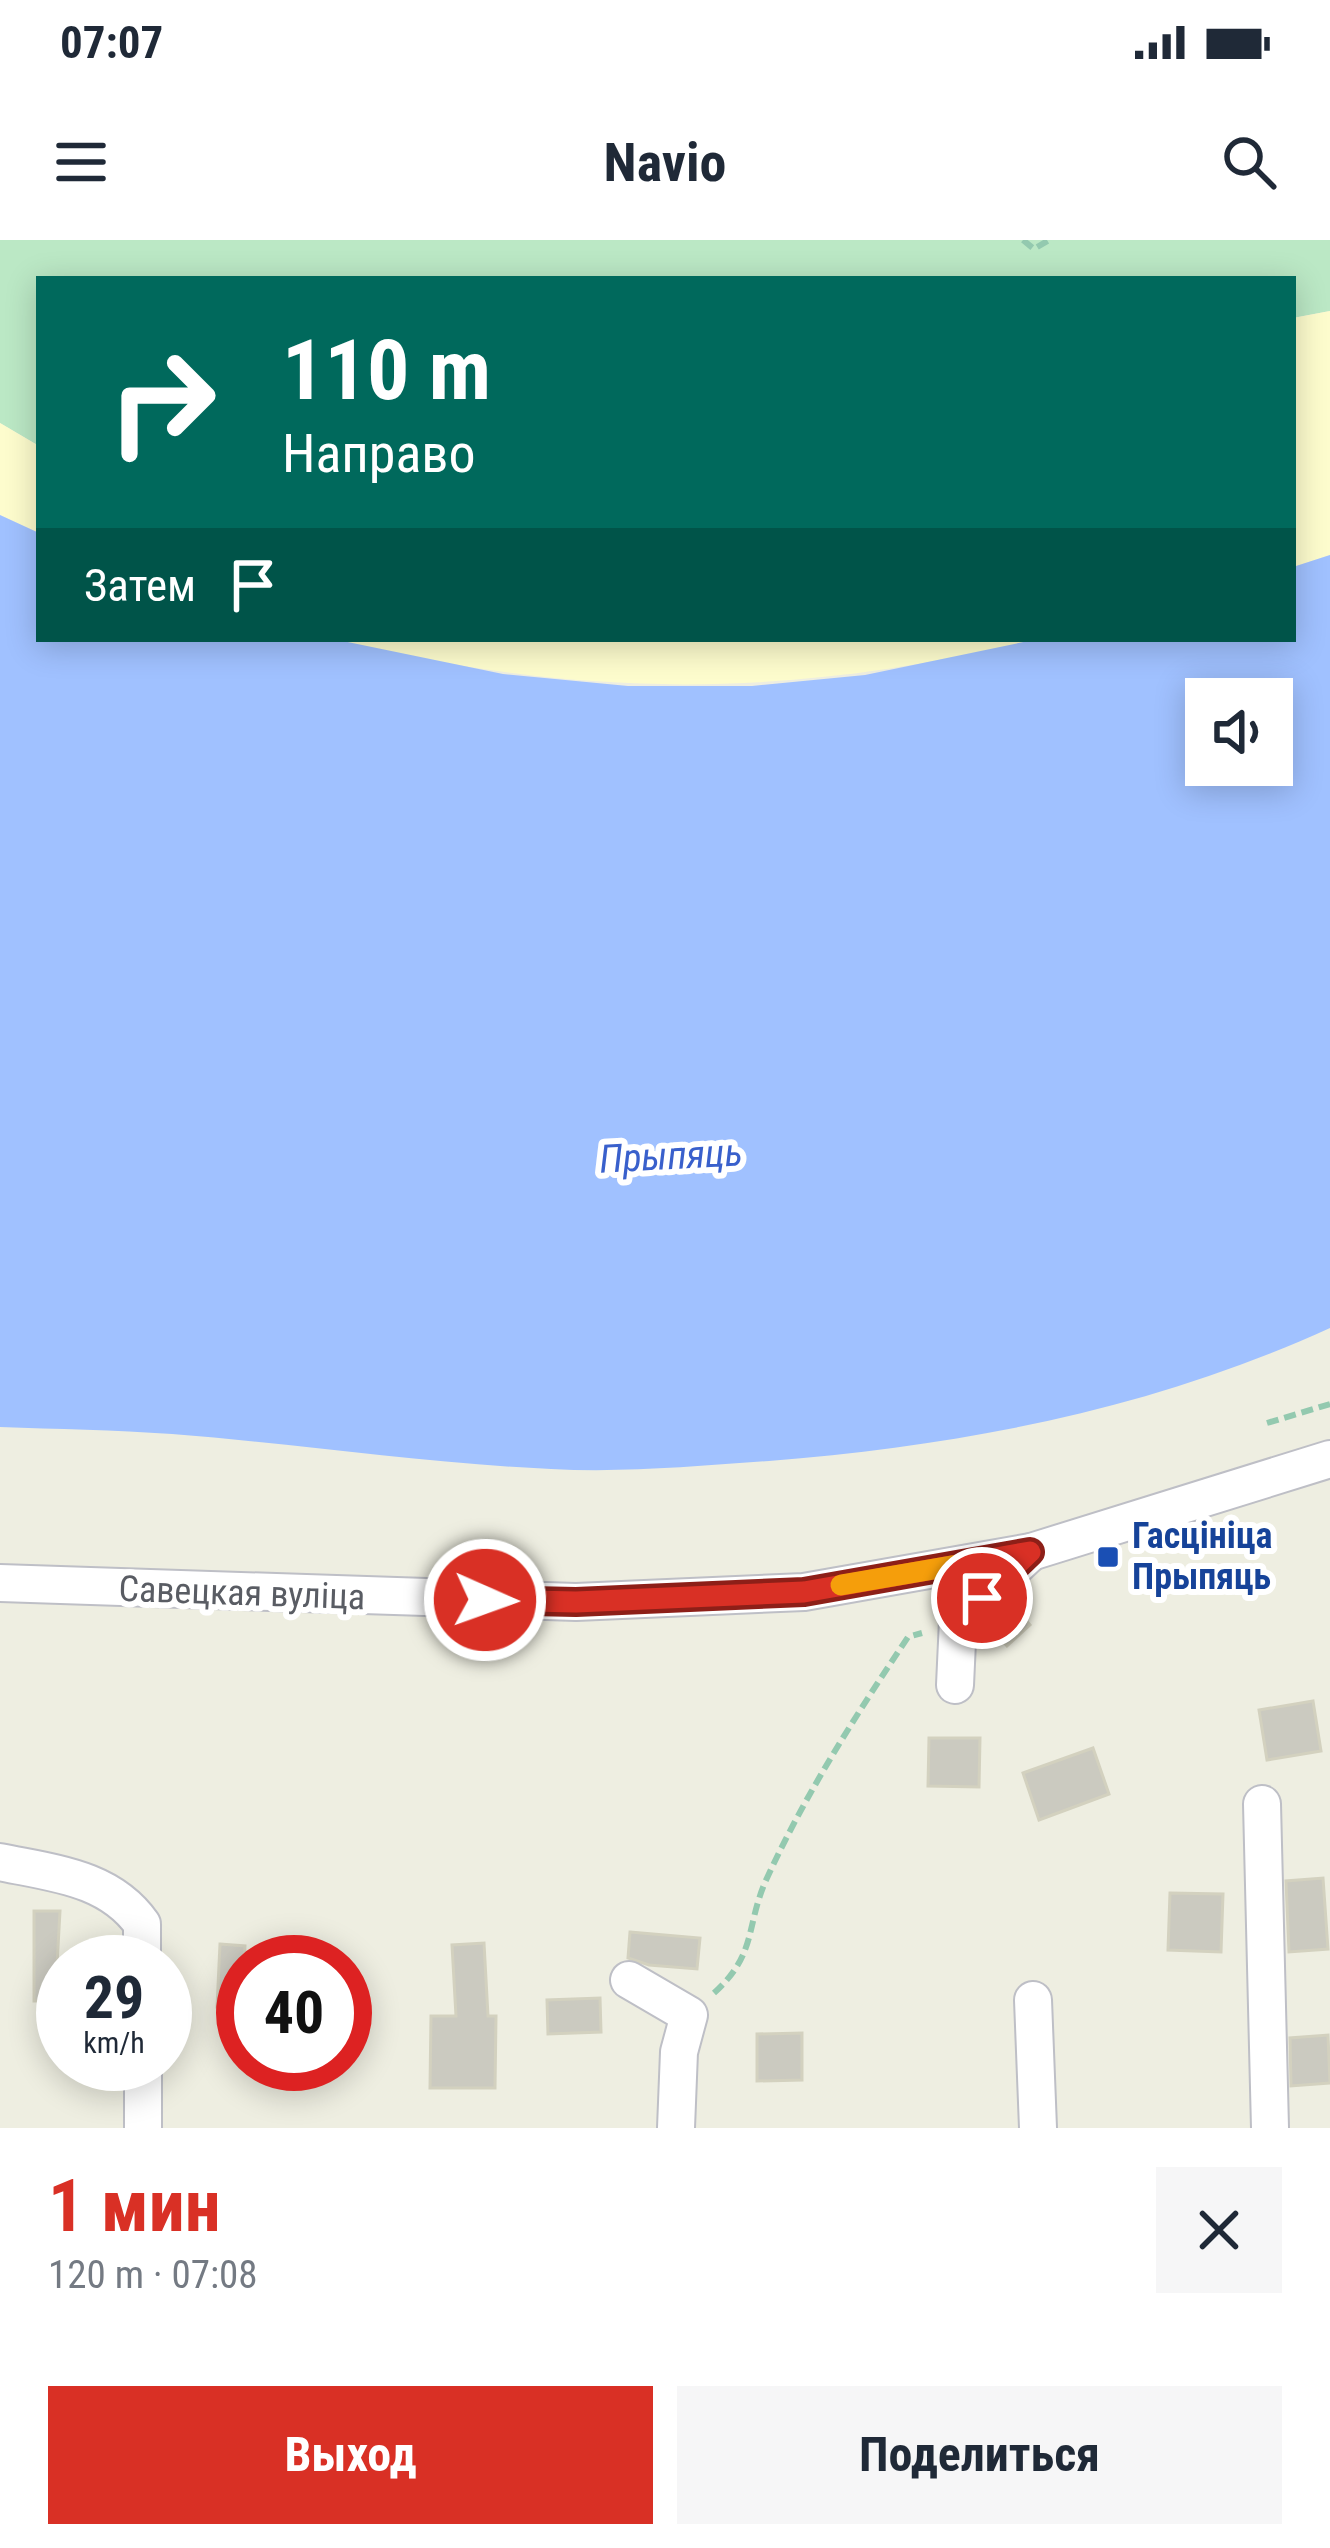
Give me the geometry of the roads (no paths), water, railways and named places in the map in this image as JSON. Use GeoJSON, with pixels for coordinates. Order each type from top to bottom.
{"type":"FeatureCollection","features":[{"type":"Feature","properties":{"kind":"street","name":"Савецкая вуліца"},"geometry":{"type":"LineString","coordinates":[[0,1583],[576,1602],[804,1592],[1030,1552],[1330,1459]]}},
{"type":"Feature","properties":{"kind":"street"},"geometry":{"type":"LineString","coordinates":[[955,1685],[958,1620],[1030,1552]]}},
{"type":"Feature","properties":{"kind":"street"},"geometry":{"type":"LineString","coordinates":[[1262,1804],[1270,2128]]}},
{"type":"Feature","properties":{"kind":"street"},"geometry":{"type":"LineString","coordinates":[[0,1862],[84,1880],[117,1896],[142,1924],[142,1935]]}},
{"type":"Feature","properties":{"kind":"street"},"geometry":{"type":"LineString","coordinates":[[628,1980],[689,2015],[679,2053],[676,2128]]}},
{"type":"Feature","properties":{"kind":"street"},"geometry":{"type":"LineString","coordinates":[[1033,2000],[1038,2128]]}},
{"type":"Feature","properties":{"kind":"street"},"geometry":{"type":"LineString","coordinates":[[143,2091],[143,2128]]}},
{"type":"Feature","properties":{"kind":"water","name":"Прыпяць"},"geometry":{"type":"Polygon","coordinates":[[[0,515],[36,532],[36,642],[348,642],[503,674],[628,686],[752,686],[865,675],[1024,642],[1296,642],[1296,566],[1330,555],[1330,1328],[1262,1357],[1125,1402],[914,1445],[633,1470],[456,1462],[172,1434],[0,1427],[0,515]]]}},
{"type":"Feature","properties":{"kind":"place","name":"Гасцініца Прыпяць"},"geometry":{"type":"Point","coordinates":[1108,1557]}}]}
